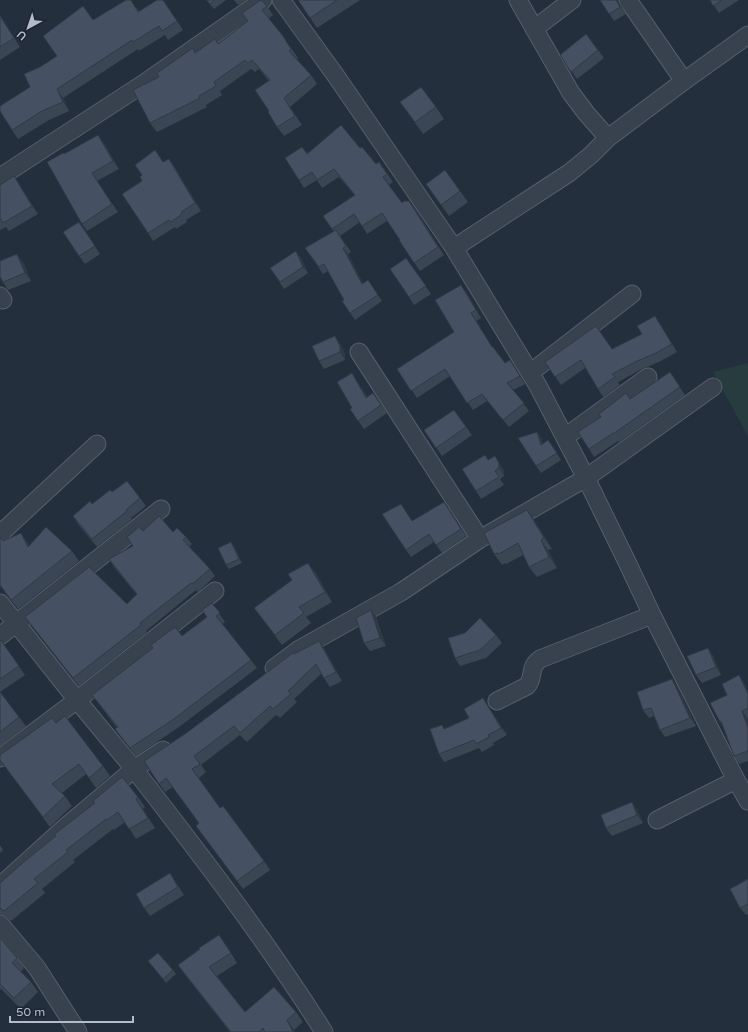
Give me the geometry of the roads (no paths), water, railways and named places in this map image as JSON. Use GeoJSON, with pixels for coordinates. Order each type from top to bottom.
{"type":"FeatureCollection","features":[{"type":"Feature","properties":{"kind":"street"},"geometry":{"type":"LineString","coordinates":[[0,177],[143,84],[263,0]]}},
{"type":"Feature","properties":{"kind":"street"},"geometry":{"type":"LineString","coordinates":[[281,0],[336,76],[454,248],[530,373],[586,478],[652,615],[748,801]]}},
{"type":"Feature","properties":{"kind":"street"},"geometry":{"type":"LineString","coordinates":[[518,0],[571,93],[608,138]]}},
{"type":"Feature","properties":{"kind":"street"},"geometry":{"type":"LineString","coordinates":[[534,29],[572,0]]}},
{"type":"Feature","properties":{"kind":"street"},"geometry":{"type":"LineString","coordinates":[[628,0],[684,81]]}},
{"type":"Feature","properties":{"kind":"street"},"geometry":{"type":"LineString","coordinates":[[454,248],[569,173],[591,155],[608,138],[748,35]]}},
{"type":"Feature","properties":{"kind":"street"},"geometry":{"type":"LineString","coordinates":[[530,373],[632,294]]}},
{"type":"Feature","properties":{"kind":"street"},"geometry":{"type":"LineString","coordinates":[[359,352],[480,539]]}},
{"type":"Feature","properties":{"kind":"street"},"geometry":{"type":"LineString","coordinates":[[565,437],[648,377]]}},
{"type":"Feature","properties":{"kind":"street"},"geometry":{"type":"LineString","coordinates":[[261,678],[298,650],[401,592],[480,539],[586,478],[713,387]]}},
{"type":"Feature","properties":{"kind":"street"},"geometry":{"type":"LineString","coordinates":[[0,534],[97,444]]}},
{"type":"Feature","properties":{"kind":"street"},"geometry":{"type":"LineString","coordinates":[[0,636],[161,509]]}},
{"type":"Feature","properties":{"kind":"street"},"geometry":{"type":"LineString","coordinates":[[0,758],[77,700],[215,591]]}},
{"type":"Feature","properties":{"kind":"street"},"geometry":{"type":"LineString","coordinates":[[0,603],[134,769],[208,864],[296,987],[324,1032]]}},
{"type":"Feature","properties":{"kind":"street"},"geometry":{"type":"LineString","coordinates":[[498,701],[527,686],[530,682],[532,667],[535,662],[540,659],[652,615]]}},
{"type":"Feature","properties":{"kind":"street"},"geometry":{"type":"LineString","coordinates":[[0,886],[69,823],[134,769],[179,739]]}},
{"type":"Feature","properties":{"kind":"street"},"geometry":{"type":"LineString","coordinates":[[657,820],[736,780]]}},
{"type":"Feature","properties":{"kind":"street"},"geometry":{"type":"LineString","coordinates":[[0,924],[37,968],[78,1032]]}}]}
